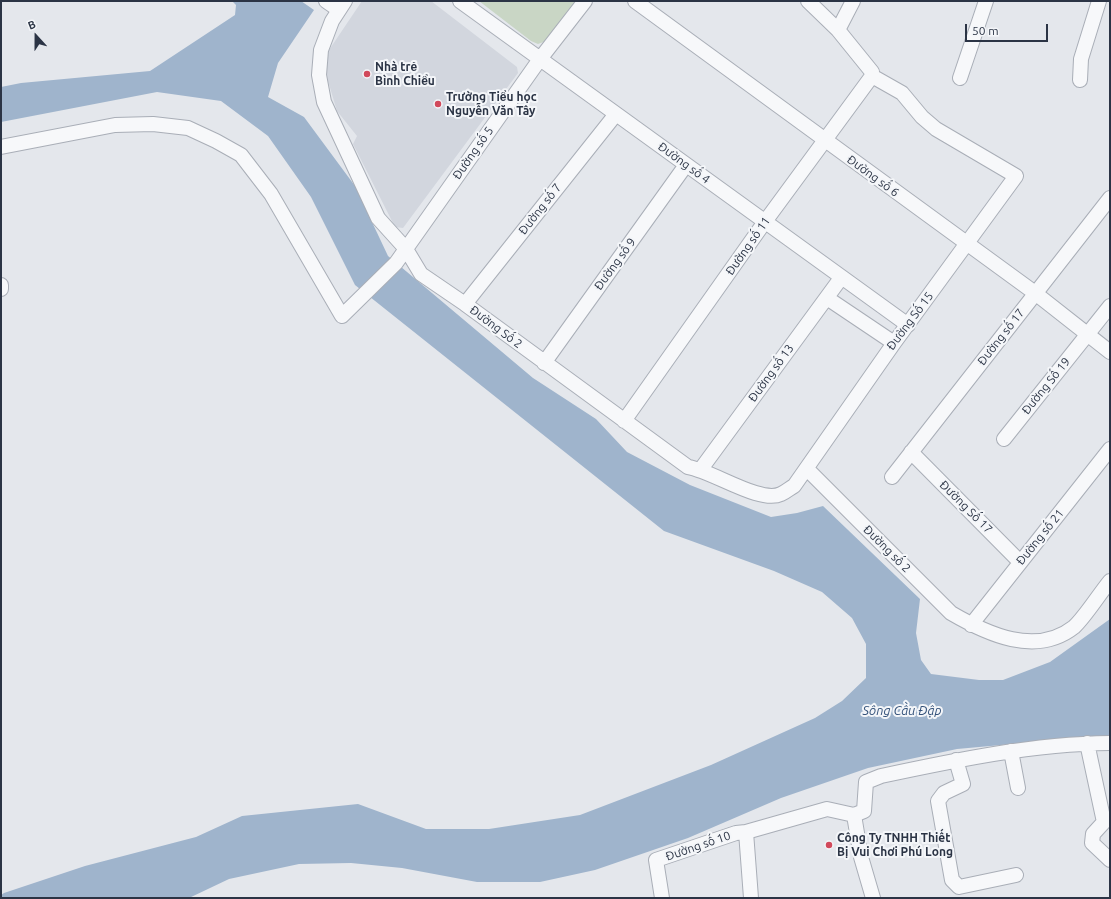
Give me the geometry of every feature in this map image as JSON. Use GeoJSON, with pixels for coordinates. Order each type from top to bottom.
{"type":"FeatureCollection","features":[{"type":"Feature","properties":{"kind":"street","name":"Đường Số 2"},"geometry":{"type":"LineString","coordinates":[[326,1],[339,11],[320,50],[319,75],[324,102],[378,218],[406,249],[421,274],[465,304],[688,467],[701,469],[761,496],[780,495],[794,486],[807,469]]}},
{"type":"Feature","properties":{"kind":"street","name":"Đường số 4"},"geometry":{"type":"LineString","coordinates":[[460,1],[764,223],[908,325]]}},
{"type":"Feature","properties":{"kind":"street","name":"Đường số 5"},"geometry":{"type":"LineString","coordinates":[[1,147],[115,125],[154,124],[188,128],[216,141],[241,155],[271,194],[342,316],[396,263],[540,59],[585,1]]}},
{"type":"Feature","properties":{"kind":"street","name":"Đường số 6"},"geometry":{"type":"LineString","coordinates":[[635,1],[1035,293],[1110,352]]}},
{"type":"Feature","properties":{"kind":"street"},"geometry":{"type":"LineString","coordinates":[[808,1],[838,30],[872,74]]}},
{"type":"Feature","properties":{"kind":"street"},"geometry":{"type":"LineString","coordinates":[[838,30],[853,1]]}},
{"type":"Feature","properties":{"kind":"street"},"geometry":{"type":"LineString","coordinates":[[960,78],[986,1]]}},
{"type":"Feature","properties":{"kind":"street"},"geometry":{"type":"LineString","coordinates":[[1080,80],[1081,59],[1099,1]]}},
{"type":"Feature","properties":{"kind":"street","name":"Đường số 11"},"geometry":{"type":"LineString","coordinates":[[624,421],[764,223],[872,74]]}},
{"type":"Feature","properties":{"kind":"street","name":"Đường Số 15"},"geometry":{"type":"LineString","coordinates":[[807,469],[894,342],[908,325],[1016,176],[936,130],[922,117],[902,93],[872,74]]}},
{"type":"Feature","properties":{"kind":"street","name":"Đường số 7"},"geometry":{"type":"LineString","coordinates":[[465,304],[616,114]]}},
{"type":"Feature","properties":{"kind":"street","name":"Đường số 9"},"geometry":{"type":"LineString","coordinates":[[544,363],[686,165]]}},
{"type":"Feature","properties":{"kind":"street","name":"Đường số 17"},"geometry":{"type":"LineString","coordinates":[[892,477],[1110,198]]}},
{"type":"Feature","properties":{"kind":"street","name":"Đường số 13"},"geometry":{"type":"LineString","coordinates":[[701,469],[841,278]]}},
{"type":"Feature","properties":{"kind":"street"},"geometry":{"type":"LineString","coordinates":[[827,298],[894,342]]}},
{"type":"Feature","properties":{"kind":"street","name":"Đường Số 19"},"geometry":{"type":"LineString","coordinates":[[1004,439],[1110,306]]}},
{"type":"Feature","properties":{"kind":"street","name":"Đường số 21"},"geometry":{"type":"LineString","coordinates":[[971,624],[1110,449]]}},
{"type":"Feature","properties":{"kind":"street","name":"Đường Số 17"},"geometry":{"type":"LineString","coordinates":[[912,452],[1020,562]]}},
{"type":"Feature","properties":{"kind":"street","name":"Đường số 2"},"geometry":{"type":"LineString","coordinates":[[807,469],[951,613],[971,624],[1018,642],[1039,642],[1058,636],[1075,626],[1110,581]]}},
{"type":"Feature","properties":{"kind":"street"},"geometry":{"type":"LineString","coordinates":[[1087,743],[1104,822],[1093,834],[1092,843],[1110,860]]}},
{"type":"Feature","properties":{"kind":"street"},"geometry":{"type":"LineString","coordinates":[[746,832],[827,809],[854,815],[864,811],[866,782],[881,776],[956,760],[1011,751],[1087,743],[1110,743]]}},
{"type":"Feature","properties":{"kind":"street"},"geometry":{"type":"LineString","coordinates":[[1011,751],[1018,788]]}},
{"type":"Feature","properties":{"kind":"street"},"geometry":{"type":"LineString","coordinates":[[956,760],[962,784],[944,793],[938,800],[952,880],[959,887],[1016,875]]}},
{"type":"Feature","properties":{"kind":"street"},"geometry":{"type":"LineString","coordinates":[[854,815],[869,897]]}},
{"type":"Feature","properties":{"kind":"street","name":"Đường số 10"},"geometry":{"type":"LineString","coordinates":[[662,898],[656,860],[736,833],[746,832],[751,898]]}},
{"type":"Feature","properties":{"kind":"shaded area","name":"Trường Tiểu học Nguyễn Văn Tây"},"geometry":{"type":"Polygon","coordinates":[[[362,1],[431,1],[517,67],[518,73],[403,228],[395,227],[353,144],[357,136],[337,111],[328,81],[326,67],[329,50],[362,1]]]}},
{"type":"Feature","properties":{"kind":"green space"},"geometry":{"type":"Polygon","coordinates":[[[479,1],[577,1],[546,41],[538,44],[531,41],[479,1]]]}},
{"type":"Feature","properties":{"kind":"water","name":"Sông Cầu Đập"},"geometry":{"type":"Polygon","coordinates":[[[232,1],[301,1],[314,10],[278,63],[268,97],[304,117],[355,186],[388,256],[533,378],[596,419],[627,452],[690,485],[771,517],[797,513],[823,506],[920,599],[916,633],[921,660],[931,674],[979,680],[1003,680],[1050,662],[1110,619],[1110,738],[1079,738],[957,749],[868,768],[781,798],[688,838],[595,870],[540,882],[477,882],[402,868],[351,863],[299,864],[229,879],[189,898],[1,898],[1,895],[4,893],[85,866],[196,837],[242,816],[358,804],[426,829],[489,829],[580,815],[711,765],[815,718],[842,701],[866,678],[866,644],[852,618],[822,592],[774,571],[664,531],[355,285],[311,197],[268,136],[221,101],[157,92],[1,122],[1,87],[21,83],[150,71],[235,15],[236,5],[232,1]]]}},
{"type":"Feature","properties":{"kind":"place","name":"Nhà trẻ Bình Chiểu"},"geometry":{"type":"Point","coordinates":[367,74]}},
{"type":"Feature","properties":{"kind":"place","name":"Trường Tiểu học Nguyễn Văn Tây"},"geometry":{"type":"Point","coordinates":[438,104]}},
{"type":"Feature","properties":{"kind":"place","name":"Công Ty TNHH Thiết Bị Vui Chơi Phú Long"},"geometry":{"type":"Point","coordinates":[829,845]}}]}
